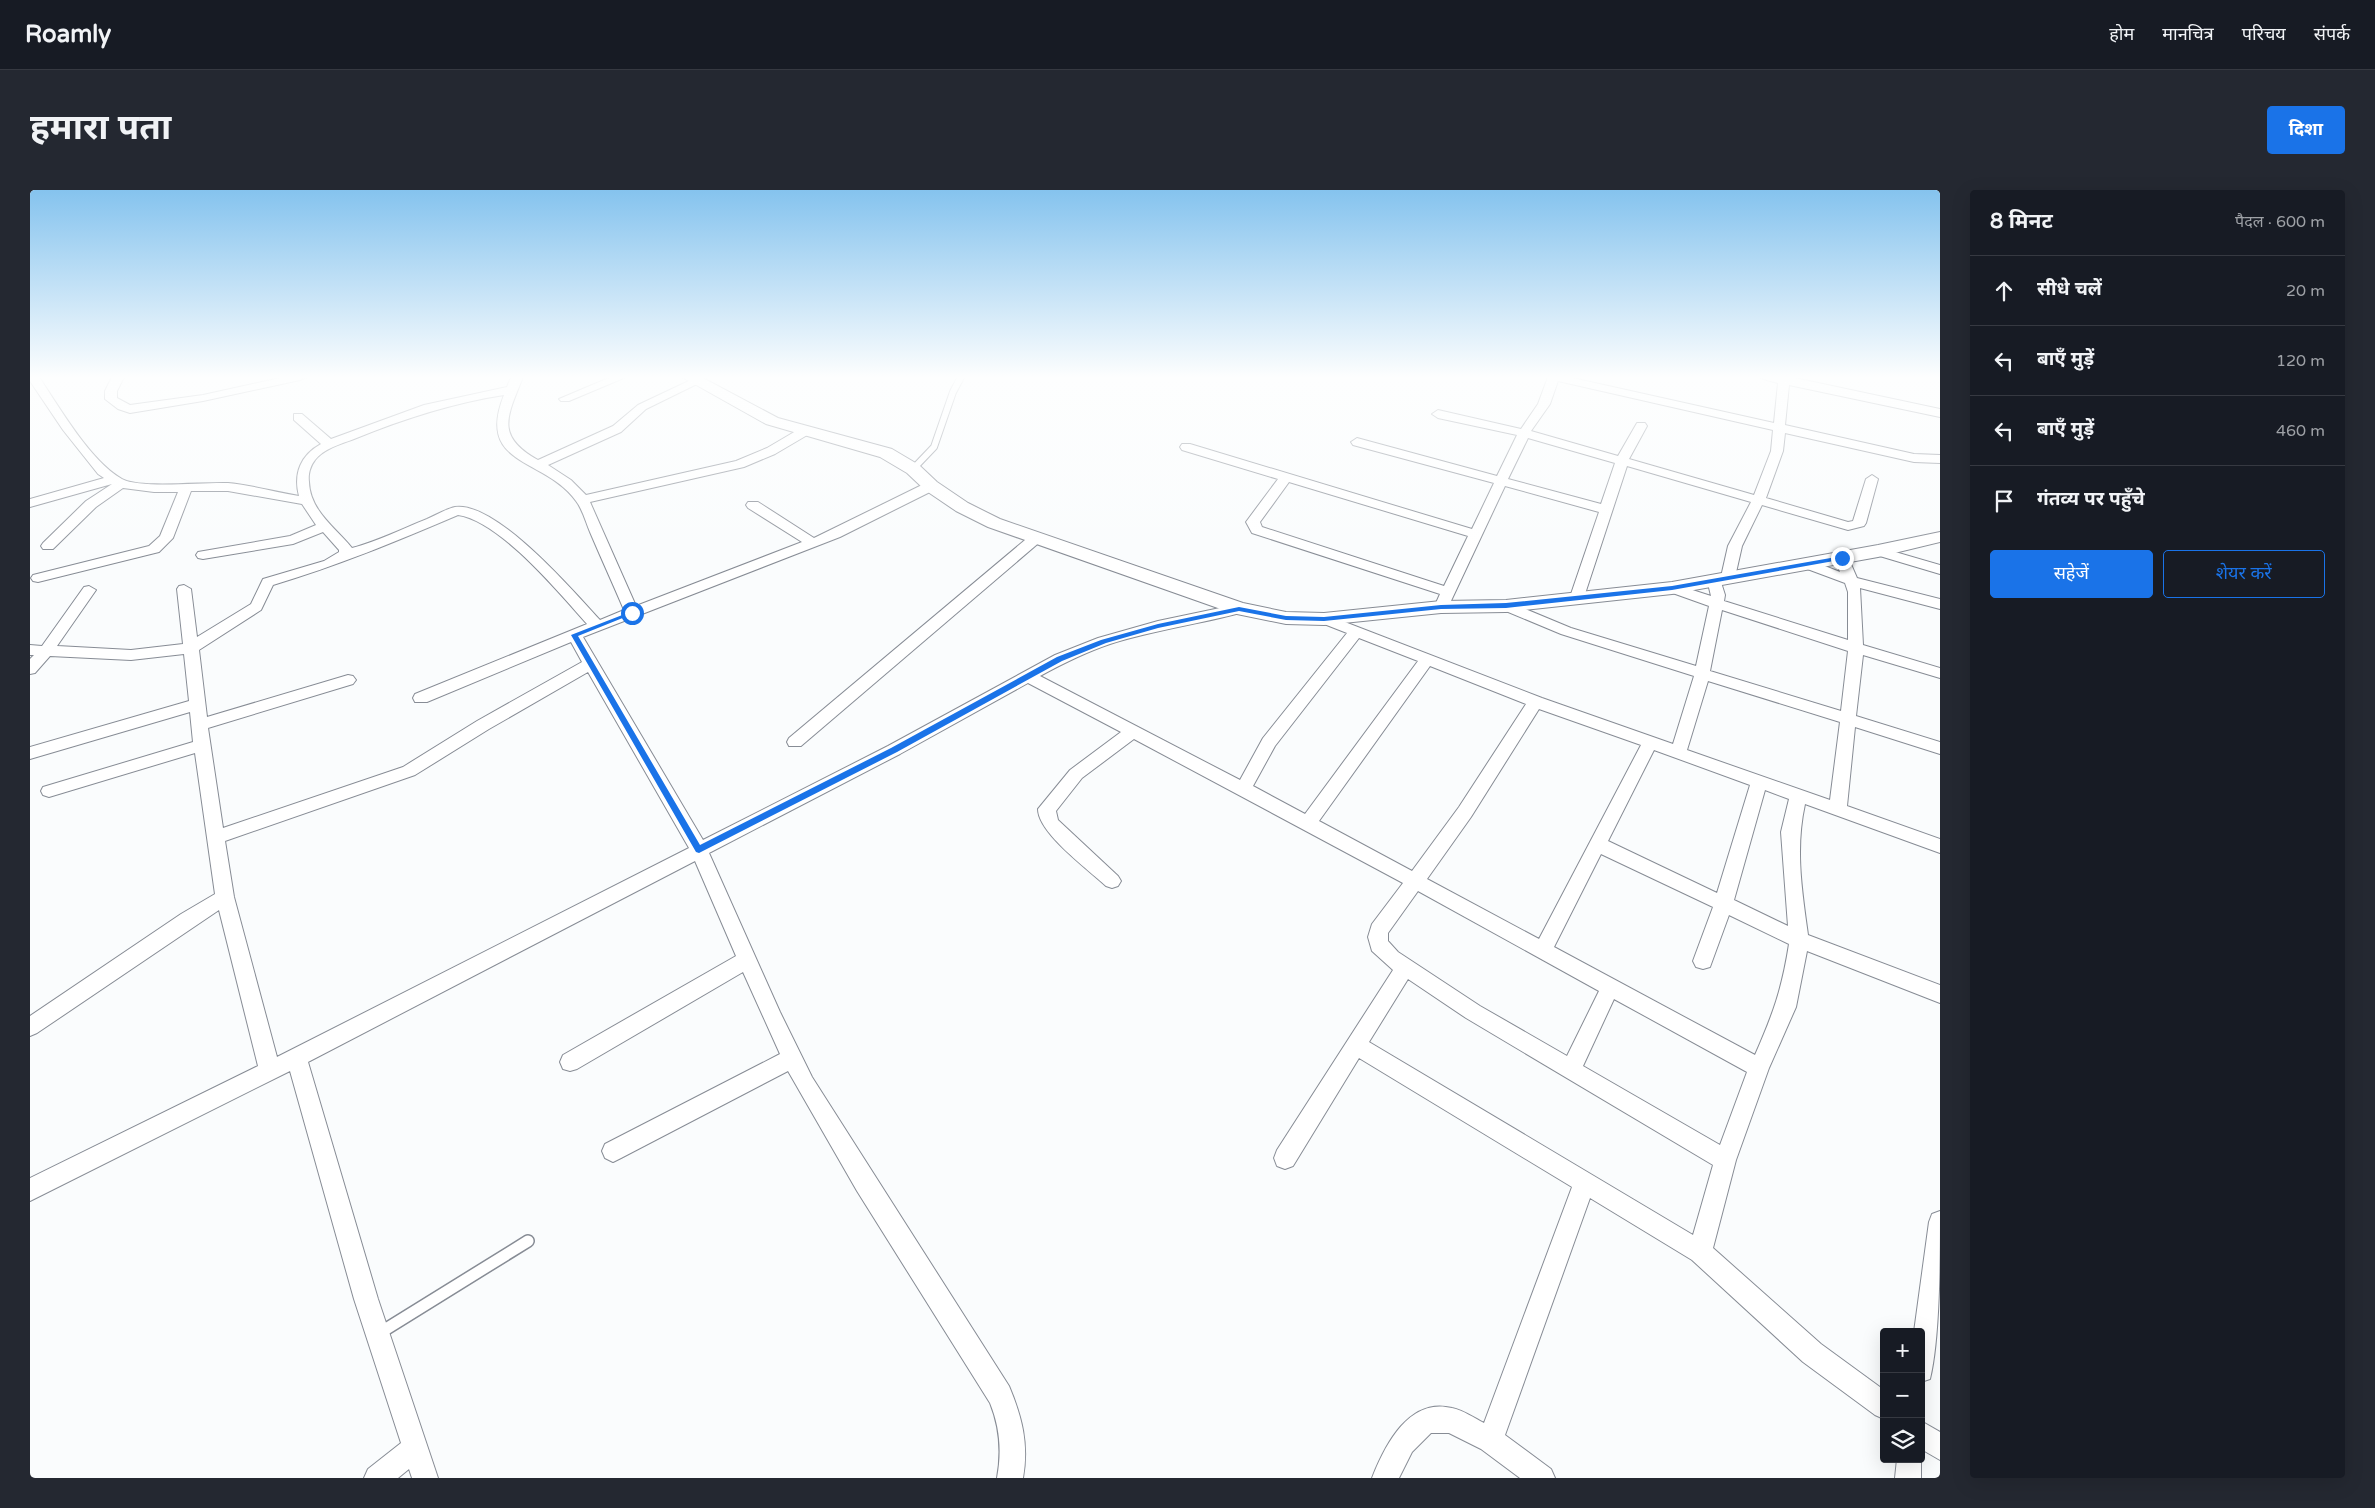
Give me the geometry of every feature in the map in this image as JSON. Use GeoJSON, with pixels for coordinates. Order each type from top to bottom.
{"type":"FeatureCollection","features":[{"type":"Feature","properties":{"kind":"street"},"geometry":{"type":"LineString","coordinates":[[75,437],[102,471],[117,482]]}},
{"type":"Feature","properties":{"kind":"street"},"geometry":{"type":"LineString","coordinates":[[321,437],[330,445]]}},
{"type":"Feature","properties":{"kind":"street"},"geometry":{"type":"LineString","coordinates":[[346,554],[346,549],[325,526],[307,501],[302,486],[306,464],[318,451],[349,437]]}},
{"type":"Feature","properties":{"kind":"street"},"geometry":{"type":"LineString","coordinates":[[503,437],[504,441],[515,452],[574,488],[583,500],[632,613]]}},
{"type":"Feature","properties":{"kind":"street"},"geometry":{"type":"LineString","coordinates":[[538,465],[599,437]]}},
{"type":"Feature","properties":{"kind":"street"},"geometry":{"type":"LineString","coordinates":[[583,500],[740,464],[771,451],[795,437]]}},
{"type":"Feature","properties":{"kind":"street"},"geometry":{"type":"LineString","coordinates":[[828,437],[878,451],[913,469],[931,486],[978,515],[1036,538],[1239,609],[1286,618],[1324,619],[1445,600],[1506,606],[1672,588],[1842,558],[1940,536]]}},
{"type":"Feature","properties":{"kind":"street"},"geometry":{"type":"LineString","coordinates":[[1445,600],[1522,437]]}},
{"type":"Feature","properties":{"kind":"street"},"geometry":{"type":"LineString","coordinates":[[1538,437],[1837,524],[1855,526],[1859,523],[1872,479]]}},
{"type":"Feature","properties":{"kind":"street"},"geometry":{"type":"LineString","coordinates":[[1577,597],[1622,461],[1634,437]]}},
{"type":"Feature","properties":{"kind":"street"},"geometry":{"type":"LineString","coordinates":[[1678,753],[1702,675],[1721,578],[1758,501],[1777,451],[1778,437]]}},
{"type":"Feature","properties":{"kind":"street"},"geometry":{"type":"LineString","coordinates":[[1819,437],[1914,458],[1940,459]]}},
{"type":"Feature","properties":{"kind":"street"},"geometry":{"type":"LineString","coordinates":[[1357,442],[1607,510]]}},
{"type":"Feature","properties":{"kind":"street"},"geometry":{"type":"LineString","coordinates":[[1186,447],[1475,534]]}},
{"type":"Feature","properties":{"kind":"street"},"geometry":{"type":"LineString","coordinates":[[1286,478],[1254,522],[1257,530],[1445,600]]}},
{"type":"Feature","properties":{"kind":"street"},"geometry":{"type":"LineString","coordinates":[[48,546],[91,504],[117,482]]}},
{"type":"Feature","properties":{"kind":"street"},"geometry":{"type":"LineString","coordinates":[[30,503],[117,482],[154,488],[187,486],[228,487],[307,501]]}},
{"type":"Feature","properties":{"kind":"street"},"geometry":{"type":"LineString","coordinates":[[38,578],[154,549],[166,538],[187,486]]}},
{"type":"Feature","properties":{"kind":"street"},"geometry":{"type":"LineString","coordinates":[[421,698],[574,635],[835,534],[931,486]]}},
{"type":"Feature","properties":{"kind":"street"},"geometry":{"type":"LineString","coordinates":[[753,505],[813,543]]}},
{"type":"Feature","properties":{"kind":"street"},"geometry":{"type":"LineString","coordinates":[[30,650],[131,655],[191,648],[256,607],[261,602],[264,586],[268,582],[329,564],[346,554],[374,546],[457,511],[471,511],[510,536],[598,626]]}},
{"type":"Feature","properties":{"kind":"street"},"geometry":{"type":"LineString","coordinates":[[203,555],[294,540],[325,526]]}},
{"type":"Feature","properties":{"kind":"street"},"geometry":{"type":"LineString","coordinates":[[795,742],[1036,538]]}},
{"type":"Feature","properties":{"kind":"street"},"geometry":{"type":"LineString","coordinates":[[1878,551],[1940,570]]}},
{"type":"Feature","properties":{"kind":"street"},"geometry":{"type":"LineString","coordinates":[[1838,809],[1846,719],[1856,648],[1855,592],[1842,558]]}},
{"type":"Feature","properties":{"kind":"street"},"geometry":{"type":"LineString","coordinates":[[1807,564],[1852,580],[1940,604]]}},
{"type":"Feature","properties":{"kind":"street"},"geometry":{"type":"LineString","coordinates":[[1672,588],[1856,648],[1940,673]]}},
{"type":"Feature","properties":{"kind":"street"},"geometry":{"type":"LineString","coordinates":[[184,589],[202,745],[225,897],[270,1071]]}},
{"type":"Feature","properties":{"kind":"street"},"geometry":{"type":"LineString","coordinates":[[30,669],[46,651],[89,590]]}},
{"type":"Feature","properties":{"kind":"street"},"geometry":{"type":"LineString","coordinates":[[1506,606],[1566,631],[1940,748]]}},
{"type":"Feature","properties":{"kind":"street"},"geometry":{"type":"LineString","coordinates":[[30,1190],[296,1058],[894,750],[1027,676],[1103,641],[1158,626],[1239,609]]}},
{"type":"Feature","properties":{"kind":"street"},"geometry":{"type":"LineString","coordinates":[[1324,619],[1536,702],[1940,846]]}},
{"type":"Feature","properties":{"kind":"street"},"geometry":{"type":"LineString","coordinates":[[1242,789],[1269,742],[1356,632]]}},
{"type":"Feature","properties":{"kind":"street"},"geometry":{"type":"LineString","coordinates":[[574,635],[699,850],[747,960],[805,1084],[865,1183],[1000,1395],[1012,1424],[1013,1463],[1010,1478]]}},
{"type":"Feature","properties":{"kind":"street"},"geometry":{"type":"LineString","coordinates":[[1308,823],[1427,660]]}},
{"type":"Feature","properties":{"kind":"street"},"geometry":{"type":"LineString","coordinates":[[216,837],[409,771],[483,725],[591,664]]}},
{"type":"Feature","properties":{"kind":"street"},"geometry":{"type":"LineString","coordinates":[[1027,676],[1308,823],[1759,1068]]}},
{"type":"Feature","properties":{"kind":"street"},"geometry":{"type":"LineString","coordinates":[[201,724],[348,680]]}},
{"type":"Feature","properties":{"kind":"street"},"geometry":{"type":"LineString","coordinates":[[1536,702],[1465,812],[1379,930],[1377,937],[1379,945],[1391,958],[1473,1012],[1725,1160]]}},
{"type":"Feature","properties":{"kind":"street"},"geometry":{"type":"LineString","coordinates":[[30,753],[198,704]]}},
{"type":"Feature","properties":{"kind":"street"},"geometry":{"type":"LineString","coordinates":[[1112,881],[1052,825],[1047,817],[1047,809],[1076,774],[1133,731]]}},
{"type":"Feature","properties":{"kind":"street"},"geometry":{"type":"LineString","coordinates":[[1542,951],[1650,744]]}},
{"type":"Feature","properties":{"kind":"street"},"geometry":{"type":"LineString","coordinates":[[49,791],[202,745]]}},
{"type":"Feature","properties":{"kind":"street"},"geometry":{"type":"LineString","coordinates":[[1703,960],[1723,904],[1759,781]]}},
{"type":"Feature","properties":{"kind":"street"},"geometry":{"type":"LineString","coordinates":[[1700,1252],[1725,1160],[1759,1068],[1786,1007],[1794,976],[1799,940],[1789,846],[1798,795]]}},
{"type":"Feature","properties":{"kind":"street"},"geometry":{"type":"LineString","coordinates":[[1598,844],[1799,940],[1940,994]]}},
{"type":"Feature","properties":{"kind":"street"},"geometry":{"type":"LineString","coordinates":[[30,1027],[188,919],[225,897]]}},
{"type":"Feature","properties":{"kind":"street"},"geometry":{"type":"LineString","coordinates":[[570,1062],[747,960]]}},
{"type":"Feature","properties":{"kind":"street"},"geometry":{"type":"LineString","coordinates":[[1285,1158],[1405,967]]}},
{"type":"Feature","properties":{"kind":"street"},"geometry":{"type":"LineString","coordinates":[[1571,1070],[1610,988]]}},
{"type":"Feature","properties":{"kind":"street"},"geometry":{"type":"LineString","coordinates":[[1357,1046],[1585,1181],[1700,1252],[1739,1284],[1812,1352],[1880,1403]]}},
{"type":"Feature","properties":{"kind":"street"},"geometry":{"type":"LineString","coordinates":[[296,1058],[378,1334],[425,1478]]}},
{"type":"Feature","properties":{"kind":"street"},"geometry":{"type":"LineString","coordinates":[[613,1151],[792,1058]]}},
{"type":"Feature","properties":{"kind":"street"},"geometry":{"type":"LineString","coordinates":[[1490,1440],[1585,1181]]}},
{"type":"Feature","properties":{"kind":"street"},"geometry":{"type":"LineString","coordinates":[[1925,1339],[1940,1222]]}},
{"type":"Feature","properties":{"kind":"street"},"geometry":{"type":"LineString","coordinates":[[1385,1478],[1403,1443],[1426,1420],[1451,1420],[1490,1440],[1542,1478]]}},
{"type":"Feature","properties":{"kind":"street"},"geometry":{"type":"LineString","coordinates":[[1925,1437],[1940,1447]]}},
{"type":"Feature","properties":{"kind":"street"},"geometry":{"type":"LineString","coordinates":[[377,1478],[415,1448]]}},
{"type":"Feature","properties":{"kind":"street"},"geometry":{"type":"LineString","coordinates":[[1908,1478],[1910,1463]]}},
{"type":"Feature","properties":{"kind":"lane"},"geometry":{"type":"LineString","coordinates":[[913,469],[934,447],[937,437]]}},
{"type":"Feature","properties":{"kind":"lane"},"geometry":{"type":"LineString","coordinates":[[378,1334],[528,1241]]}},
{"type":"Feature","properties":{"kind":"route"},"geometry":{"type":"LineString","coordinates":[[632,613],[574,635],[699,850],[894,750],[1060,659],[1103,641],[1158,626],[1239,609],[1262,615],[1286,618],[1324,619],[1441,607],[1506,606],[1672,588],[1714,579],[1842,558]]}}]}
